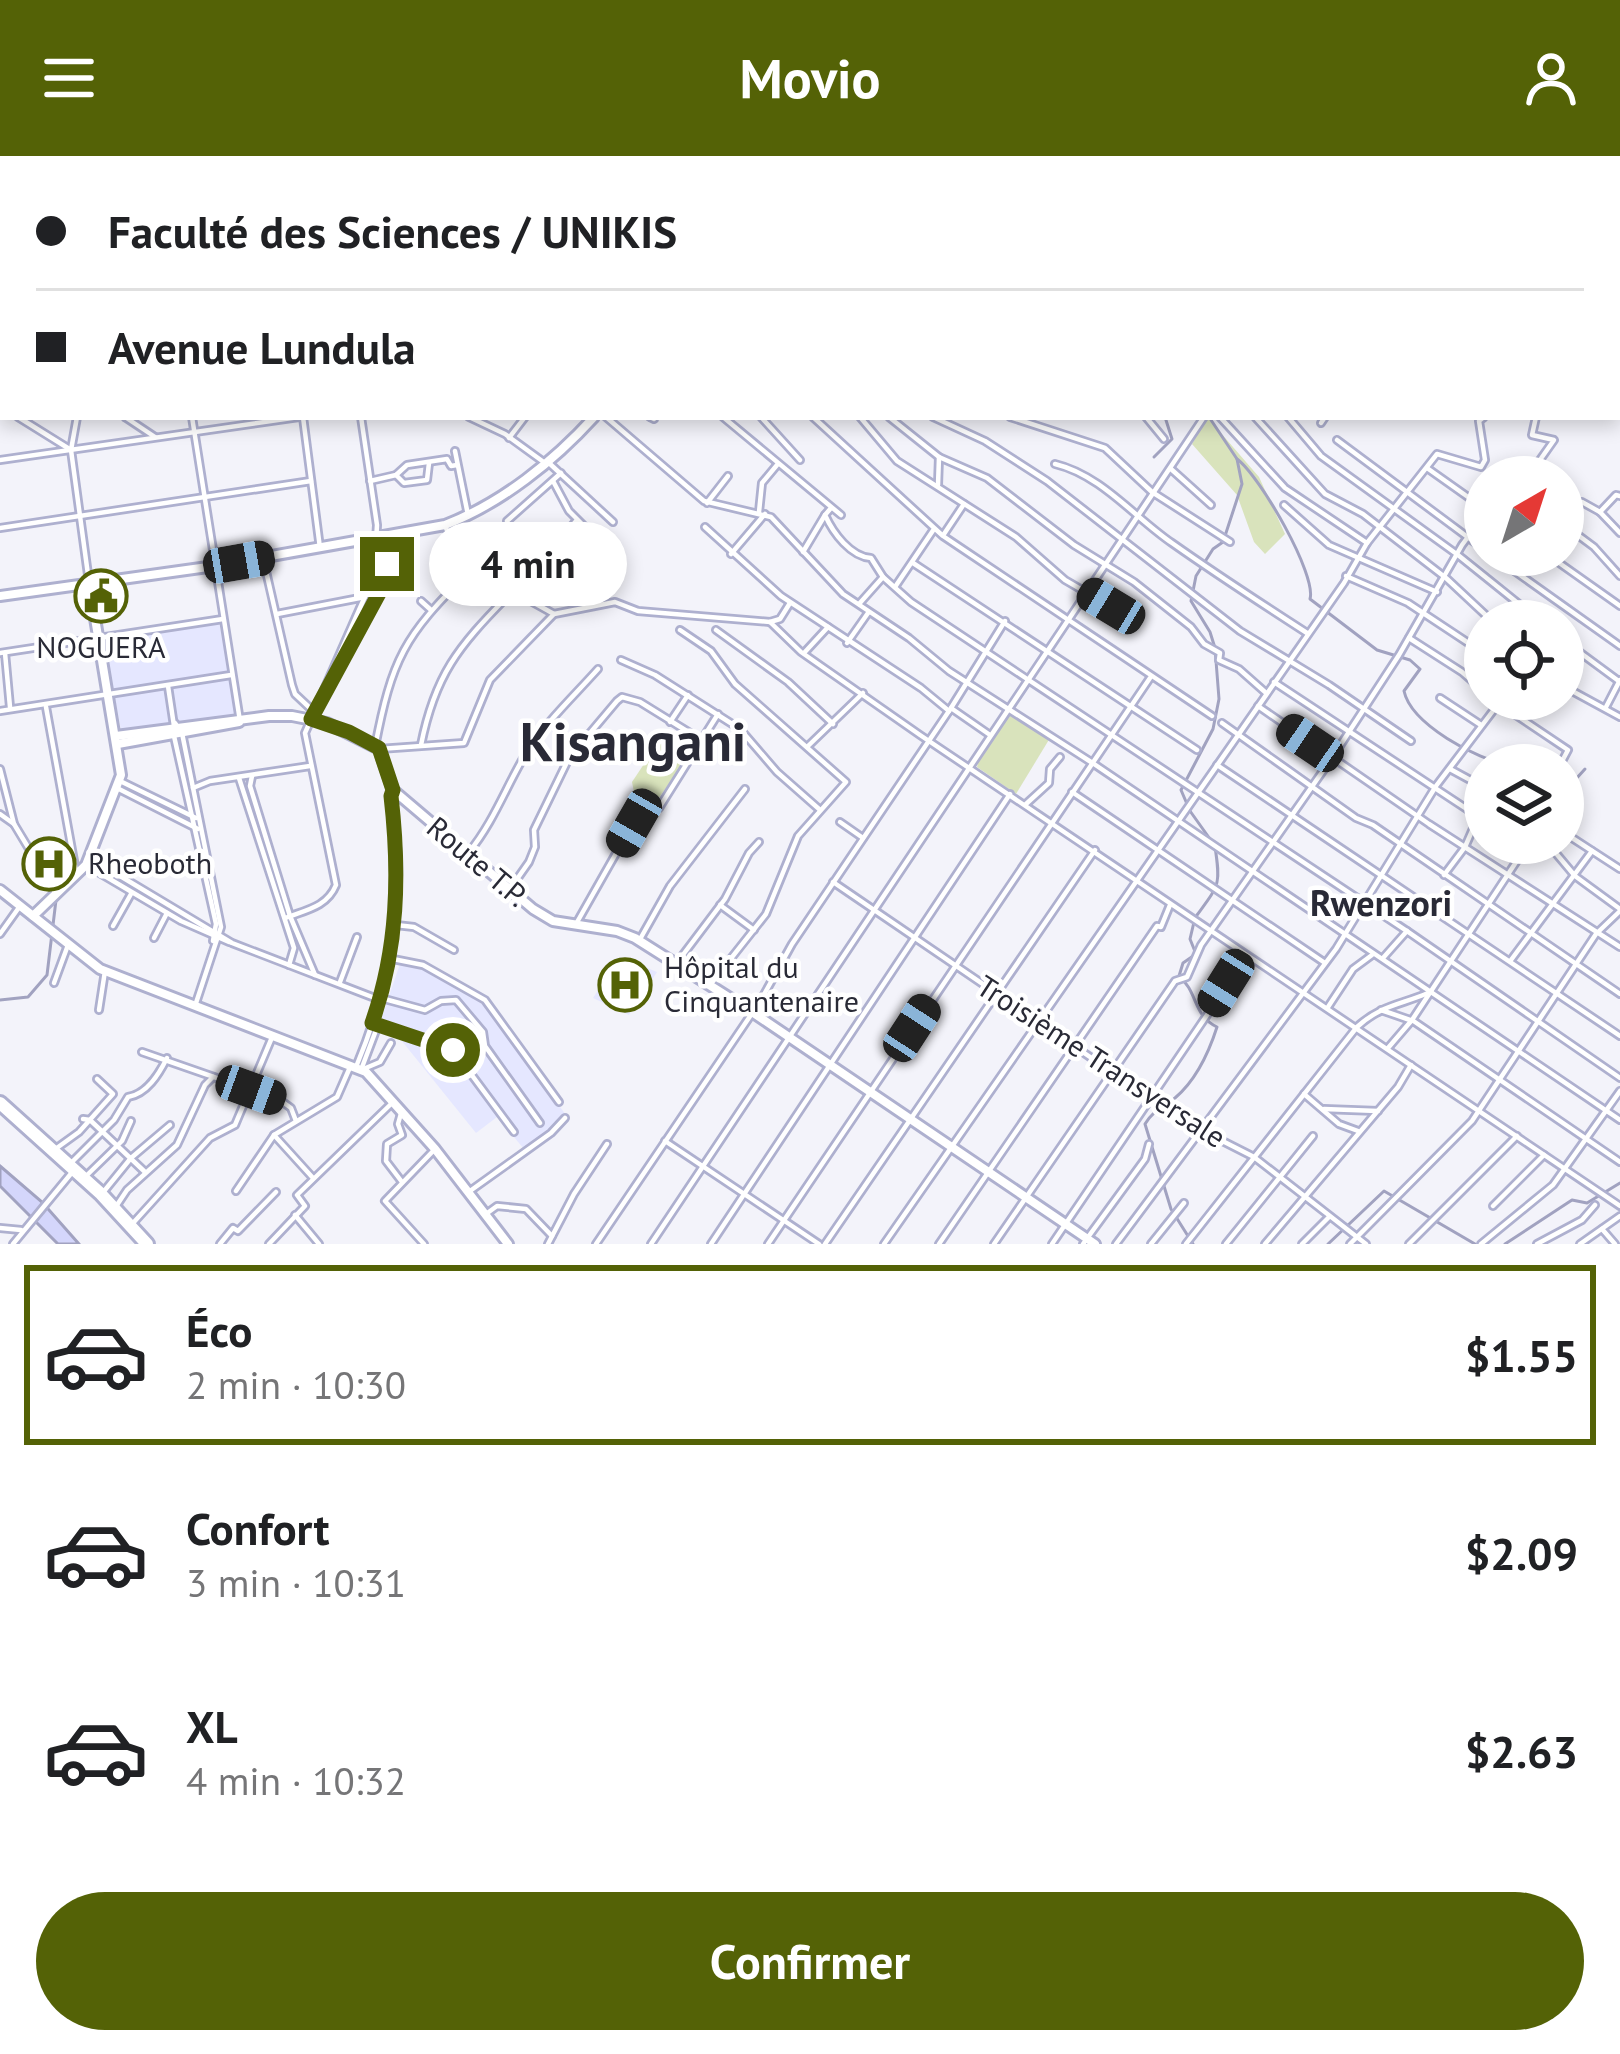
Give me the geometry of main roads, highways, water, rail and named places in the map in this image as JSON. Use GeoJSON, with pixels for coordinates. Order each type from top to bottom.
{"type":"FeatureCollection","features":[{"type":"Feature","properties":{"kind":"highway"},"geometry":{"type":"LineString","coordinates":[[0,1103],[116,1208],[147,1244]]}},
{"type":"Feature","properties":{"kind":"waterway"},"geometry":{"type":"LineString","coordinates":[[1154,457],[1172,439],[1166,420]]}},
{"type":"Feature","properties":{"kind":"waterway"},"geometry":{"type":"LineString","coordinates":[[1210,839],[1181,790],[1213,729],[1219,699],[1215,648],[1191,601],[1196,576],[1223,542],[1242,484],[1237,459],[1211,420]]}},
{"type":"Feature","properties":{"kind":"waterway"},"geometry":{"type":"LineString","coordinates":[[1237,459],[1285,526],[1305,569],[1310,599],[1377,650],[1410,660],[1420,669],[1404,691],[1409,703],[1432,728],[1464,748]]}},
{"type":"Feature","properties":{"kind":"waterway"},"geometry":{"type":"LineString","coordinates":[[1197,915],[1216,884],[1215,847]]}},
{"type":"Feature","properties":{"kind":"waterway"},"geometry":{"type":"LineString","coordinates":[[0,1000],[28,997],[47,975],[56,900]]}},
{"type":"Feature","properties":{"kind":"waterway"},"geometry":{"type":"LineString","coordinates":[[1193,1244],[1171,1209],[1145,1124],[1189,1083],[1217,1027],[1204,1017],[1179,976],[1183,963],[1196,954],[1190,939],[1194,922]]}},
{"type":"Feature","properties":{"kind":"waterway"},"geometry":{"type":"LineString","coordinates":[[1505,1244],[1572,1200],[1587,1203],[1620,1183]]}},
{"type":"Feature","properties":{"kind":"waterway"},"geometry":{"type":"LineString","coordinates":[[1328,1244],[1384,1191],[1475,1244]]}},
{"type":"Feature","properties":{"kind":"place","name":"NOGUERA"},"geometry":{"type":"Point","coordinates":[101,596]}},
{"type":"Feature","properties":{"kind":"place","name":"Rheoboth"},"geometry":{"type":"Point","coordinates":[49,864]}},
{"type":"Feature","properties":{"kind":"place","name":"Hôpital du Cinquantenaire"},"geometry":{"type":"Point","coordinates":[625,985]}},
{"type":"Feature","properties":{"kind":"district","name":"Kisangani"},"geometry":{"type":"Point","coordinates":[633,742]}},
{"type":"Feature","properties":{"kind":"district","name":"Rwenzori"},"geometry":{"type":"Point","coordinates":[1381,903]}}]}
